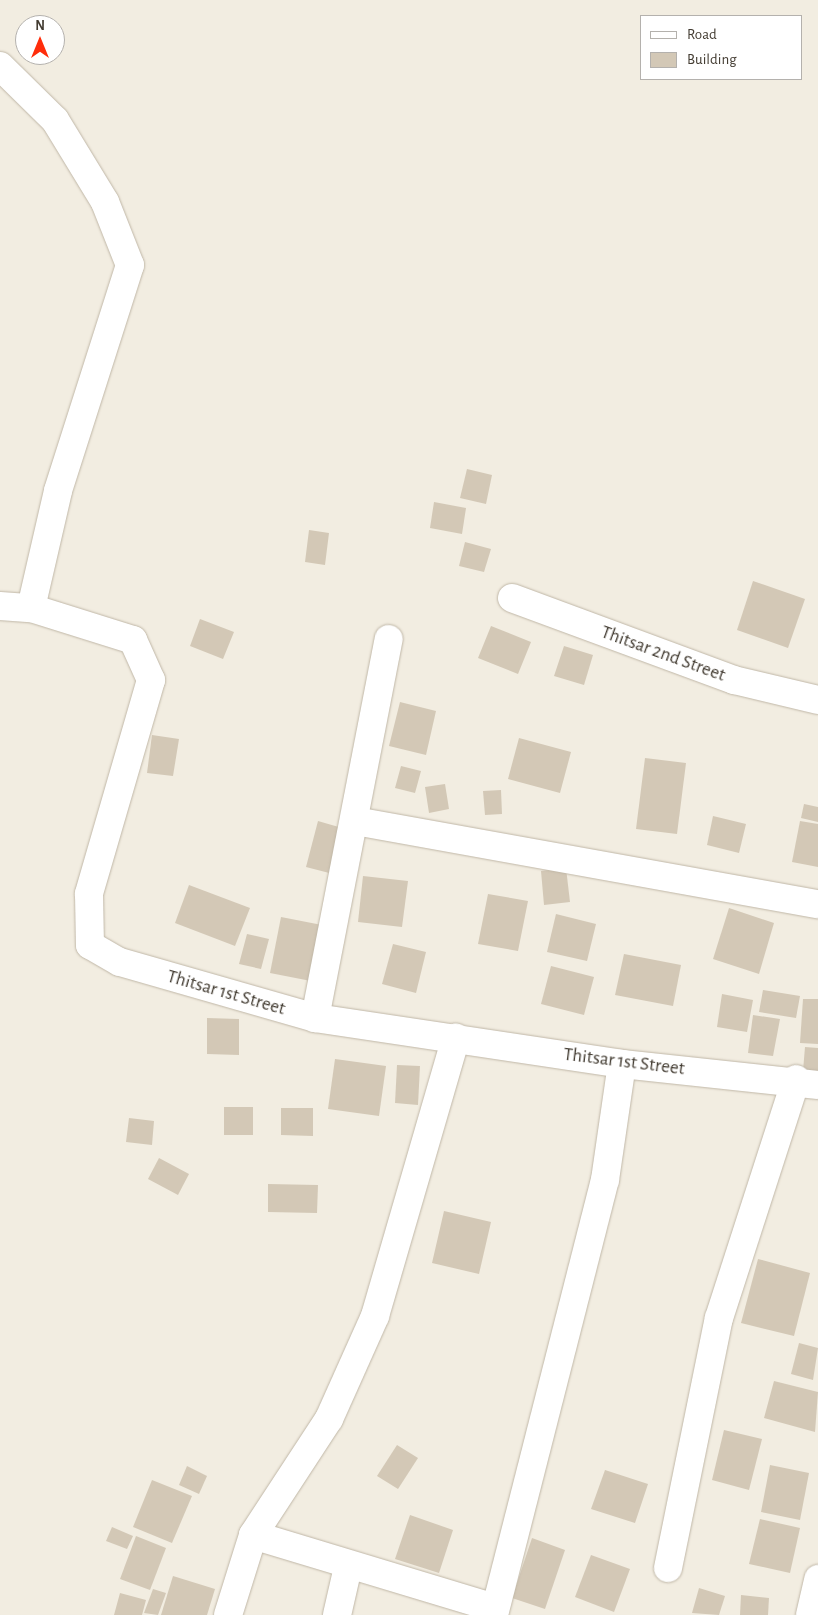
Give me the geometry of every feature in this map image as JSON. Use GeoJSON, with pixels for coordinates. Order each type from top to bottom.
{"type":"FeatureCollection","features":[{"type":"Feature","properties":{"kind":"street"},"geometry":{"type":"LineString","coordinates":[[0,66],[55,120],[105,202],[130,265],[58,491],[31,608]]}},
{"type":"Feature","properties":{"kind":"street","name":"Thitsar 2nd Street"},"geometry":{"type":"LineString","coordinates":[[512,598],[734,680],[818,700]]}},
{"type":"Feature","properties":{"kind":"street","name":"Thitsar 1st Street"},"geometry":{"type":"LineString","coordinates":[[0,606],[31,608],[133,640],[151,680],[89,894],[90,945],[120,962],[314,1018],[622,1064],[807,1082]]}},
{"type":"Feature","properties":{"kind":"street"},"geometry":{"type":"LineString","coordinates":[[314,1018],[390,639]]}},
{"type":"Feature","properties":{"kind":"street"},"geometry":{"type":"LineString","coordinates":[[355,821],[818,904]]}},
{"type":"Feature","properties":{"kind":"street"},"geometry":{"type":"LineString","coordinates":[[228,1615],[253,1535],[329,1419],[376,1316],[456,1038]]}},
{"type":"Feature","properties":{"kind":"street"},"geometry":{"type":"LineString","coordinates":[[253,1535],[348,1567],[494,1611],[605,1180],[622,1064]]}},
{"type":"Feature","properties":{"kind":"street"},"geometry":{"type":"LineString","coordinates":[[668,1568],[720,1318],[807,1082]]}},
{"type":"Feature","properties":{"kind":"street"},"geometry":{"type":"LineString","coordinates":[[337,1615],[348,1567]]}},
{"type":"Feature","properties":{"kind":"street"},"geometry":{"type":"LineString","coordinates":[[810,1615],[818,1580]]}},
{"type":"Feature","properties":{"kind":"building"},"geometry":{"type":"Polygon","coordinates":[[[467,469],[492,475],[486,504],[460,498],[467,469]]]}},
{"type":"Feature","properties":{"kind":"building"},"geometry":{"type":"Polygon","coordinates":[[[434,502],[466,508],[462,534],[430,528],[434,502]]]}},
{"type":"Feature","properties":{"kind":"building"},"geometry":{"type":"Polygon","coordinates":[[[309,530],[329,533],[325,565],[305,562],[309,530]]]}},
{"type":"Feature","properties":{"kind":"building"},"geometry":{"type":"Polygon","coordinates":[[[465,542],[491,549],[484,572],[459,566],[465,542]]]}},
{"type":"Feature","properties":{"kind":"building"},"geometry":{"type":"Polygon","coordinates":[[[753,581],[805,599],[788,648],[737,630],[753,581]]]}},
{"type":"Feature","properties":{"kind":"building"},"geometry":{"type":"Polygon","coordinates":[[[200,619],[234,632],[223,659],[190,646],[200,619]]]}},
{"type":"Feature","properties":{"kind":"building"},"geometry":{"type":"Polygon","coordinates":[[[491,626],[531,642],[518,674],[478,658],[491,626]]]}},
{"type":"Feature","properties":{"kind":"building"},"geometry":{"type":"Polygon","coordinates":[[[564,646],[593,655],[584,685],[554,676],[564,646]]]}},
{"type":"Feature","properties":{"kind":"building"},"geometry":{"type":"Polygon","coordinates":[[[400,702],[436,711],[426,755],[389,746],[400,702]]]}},
{"type":"Feature","properties":{"kind":"building"},"geometry":{"type":"Polygon","coordinates":[[[152,735],[179,739],[173,776],[147,773],[152,735]]]}},
{"type":"Feature","properties":{"kind":"building"},"geometry":{"type":"Polygon","coordinates":[[[519,738],[571,752],[560,793],[508,779],[519,738]]]}},
{"type":"Feature","properties":{"kind":"building"},"geometry":{"type":"Polygon","coordinates":[[[645,758],[686,763],[677,834],[636,829],[645,758]]]}},
{"type":"Feature","properties":{"kind":"building"},"geometry":{"type":"Polygon","coordinates":[[[401,766],[421,771],[415,793],[395,788],[401,766]]]}},
{"type":"Feature","properties":{"kind":"building"},"geometry":{"type":"Polygon","coordinates":[[[445,784],[449,809],[429,813],[425,787],[445,784]]]}},
{"type":"Feature","properties":{"kind":"building"},"geometry":{"type":"Polygon","coordinates":[[[501,790],[502,814],[485,815],[483,791],[501,790]]]}},
{"type":"Feature","properties":{"kind":"building"},"geometry":{"type":"Polygon","coordinates":[[[804,804],[818,807],[818,822],[801,818],[804,804]]]}},
{"type":"Feature","properties":{"kind":"building"},"geometry":{"type":"Polygon","coordinates":[[[713,816],[746,824],[739,853],[707,845],[713,816]]]}},
{"type":"Feature","properties":{"kind":"building"},"geometry":{"type":"Polygon","coordinates":[[[318,821],[349,830],[337,875],[306,867],[318,821]]]}},
{"type":"Feature","properties":{"kind":"building"},"geometry":{"type":"Polygon","coordinates":[[[800,821],[818,824],[818,867],[792,862],[800,821]]]}},
{"type":"Feature","properties":{"kind":"building"},"geometry":{"type":"Polygon","coordinates":[[[566,868],[570,902],[544,905],[541,871],[566,868]]]}},
{"type":"Feature","properties":{"kind":"building"},"geometry":{"type":"Polygon","coordinates":[[[363,876],[408,881],[402,927],[358,922],[363,876]]]}},
{"type":"Feature","properties":{"kind":"building"},"geometry":{"type":"Polygon","coordinates":[[[189,885],[250,908],[235,946],[175,923],[189,885]]]}},
{"type":"Feature","properties":{"kind":"building"},"geometry":{"type":"Polygon","coordinates":[[[488,894],[528,901],[518,951],[478,944],[488,894]]]}},
{"type":"Feature","properties":{"kind":"building"},"geometry":{"type":"Polygon","coordinates":[[[729,908],[774,923],[759,974],[713,959],[729,908]]]}},
{"type":"Feature","properties":{"kind":"building"},"geometry":{"type":"Polygon","coordinates":[[[556,914],[596,924],[587,961],[547,952],[556,914]]]}},
{"type":"Feature","properties":{"kind":"building"},"geometry":{"type":"Polygon","coordinates":[[[281,917],[327,926],[316,982],[270,973],[281,917]]]}},
{"type":"Feature","properties":{"kind":"building"},"geometry":{"type":"Polygon","coordinates":[[[247,934],[269,939],[261,969],[239,964],[247,934]]]}},
{"type":"Feature","properties":{"kind":"building"},"geometry":{"type":"Polygon","coordinates":[[[393,944],[426,952],[416,993],[382,984],[393,944]]]}},
{"type":"Feature","properties":{"kind":"building"},"geometry":{"type":"Polygon","coordinates":[[[624,954],[681,965],[673,1006],[615,995],[624,954]]]}},
{"type":"Feature","properties":{"kind":"building"},"geometry":{"type":"Polygon","coordinates":[[[551,966],[594,977],[584,1015],[541,1004],[551,966]]]}},
{"type":"Feature","properties":{"kind":"building"},"geometry":{"type":"Polygon","coordinates":[[[763,990],[800,996],[796,1018],[759,1012],[763,990]]]}},
{"type":"Feature","properties":{"kind":"building"},"geometry":{"type":"Polygon","coordinates":[[[722,994],[753,1000],[747,1032],[717,1027],[722,994]]]}},
{"type":"Feature","properties":{"kind":"building"},"geometry":{"type":"Polygon","coordinates":[[[803,999],[818,999],[818,1044],[800,1043],[803,999]]]}},
{"type":"Feature","properties":{"kind":"building"},"geometry":{"type":"Polygon","coordinates":[[[753,1015],[780,1019],[773,1056],[748,1053],[753,1015]]]}},
{"type":"Feature","properties":{"kind":"building"},"geometry":{"type":"Polygon","coordinates":[[[207,1018],[239,1019],[239,1055],[207,1054],[207,1018]]]}},
{"type":"Feature","properties":{"kind":"building"},"geometry":{"type":"Polygon","coordinates":[[[805,1047],[818,1048],[818,1072],[803,1071],[805,1047]]]}},
{"type":"Feature","properties":{"kind":"building"},"geometry":{"type":"Polygon","coordinates":[[[335,1059],[386,1066],[379,1116],[328,1109],[335,1059]]]}},
{"type":"Feature","properties":{"kind":"building"},"geometry":{"type":"Polygon","coordinates":[[[397,1065],[420,1066],[418,1105],[395,1103],[397,1065]]]}},
{"type":"Feature","properties":{"kind":"building"},"geometry":{"type":"Polygon","coordinates":[[[224,1107],[253,1107],[253,1135],[224,1135],[224,1107]]]}},
{"type":"Feature","properties":{"kind":"building"},"geometry":{"type":"Polygon","coordinates":[[[281,1108],[313,1108],[313,1136],[281,1135],[281,1108]]]}},
{"type":"Feature","properties":{"kind":"building"},"geometry":{"type":"Polygon","coordinates":[[[129,1118],[154,1121],[152,1145],[126,1142],[129,1118]]]}},
{"type":"Feature","properties":{"kind":"building"},"geometry":{"type":"Polygon","coordinates":[[[159,1158],[189,1174],[178,1195],[148,1179],[159,1158]]]}},
{"type":"Feature","properties":{"kind":"building"},"geometry":{"type":"Polygon","coordinates":[[[268,1184],[318,1185],[317,1213],[268,1212],[268,1184]]]}},
{"type":"Feature","properties":{"kind":"building"},"geometry":{"type":"Polygon","coordinates":[[[444,1211],[491,1222],[479,1274],[432,1263],[444,1211]]]}},
{"type":"Feature","properties":{"kind":"building"},"geometry":{"type":"Polygon","coordinates":[[[758,1259],[810,1273],[794,1336],[741,1323],[758,1259]]]}},
{"type":"Feature","properties":{"kind":"building"},"geometry":{"type":"Polygon","coordinates":[[[799,1343],[818,1348],[813,1380],[791,1374],[799,1343]]]}},
{"type":"Feature","properties":{"kind":"building"},"geometry":{"type":"Polygon","coordinates":[[[774,1381],[818,1392],[815,1432],[764,1418],[774,1381]]]}},
{"type":"Feature","properties":{"kind":"building"},"geometry":{"type":"Polygon","coordinates":[[[724,1430],[762,1439],[749,1490],[712,1480],[724,1430]]]}},
{"type":"Feature","properties":{"kind":"building"},"geometry":{"type":"Polygon","coordinates":[[[397,1445],[418,1458],[398,1489],[377,1476],[397,1445]]]}},
{"type":"Feature","properties":{"kind":"building"},"geometry":{"type":"Polygon","coordinates":[[[770,1465],[809,1473],[800,1520],[761,1512],[770,1465]]]}},
{"type":"Feature","properties":{"kind":"building"},"geometry":{"type":"Polygon","coordinates":[[[187,1466],[207,1476],[199,1494],[179,1485],[187,1466]]]}},
{"type":"Feature","properties":{"kind":"building"},"geometry":{"type":"Polygon","coordinates":[[[605,1470],[648,1484],[635,1523],[591,1509],[605,1470]]]}},
{"type":"Feature","properties":{"kind":"building"},"geometry":{"type":"Polygon","coordinates":[[[152,1480],[192,1496],[172,1543],[133,1527],[152,1480]]]}},
{"type":"Feature","properties":{"kind":"building"},"geometry":{"type":"Polygon","coordinates":[[[410,1515],[453,1530],[439,1573],[395,1559],[410,1515]]]}},
{"type":"Feature","properties":{"kind":"building"},"geometry":{"type":"Polygon","coordinates":[[[760,1519],[800,1528],[790,1573],[749,1564],[760,1519]]]}},
{"type":"Feature","properties":{"kind":"building"},"geometry":{"type":"Polygon","coordinates":[[[112,1527],[133,1536],[127,1549],[106,1541],[112,1527]]]}},
{"type":"Feature","properties":{"kind":"building"},"geometry":{"type":"Polygon","coordinates":[[[136,1536],[166,1548],[150,1590],[120,1579],[136,1536]]]}},
{"type":"Feature","properties":{"kind":"building"},"geometry":{"type":"Polygon","coordinates":[[[532,1538],[565,1550],[545,1609],[512,1598],[532,1538]]]}},
{"type":"Feature","properties":{"kind":"building"},"geometry":{"type":"Polygon","coordinates":[[[591,1555],[630,1569],[614,1612],[575,1597],[591,1555]]]}},
{"type":"Feature","properties":{"kind":"building"},"geometry":{"type":"Polygon","coordinates":[[[173,1576],[215,1589],[207,1615],[161,1615],[173,1576]]]}},
{"type":"Feature","properties":{"kind":"building"},"geometry":{"type":"Polygon","coordinates":[[[699,1588],[725,1596],[719,1615],[692,1613],[699,1588]]]}},
{"type":"Feature","properties":{"kind":"building"},"geometry":{"type":"Polygon","coordinates":[[[153,1589],[166,1593],[158,1615],[144,1613],[153,1589]]]}},
{"type":"Feature","properties":{"kind":"building"},"geometry":{"type":"Polygon","coordinates":[[[120,1593],[146,1600],[142,1615],[114,1615],[120,1593]]]}},
{"type":"Feature","properties":{"kind":"building"},"geometry":{"type":"Polygon","coordinates":[[[741,1595],[769,1598],[768,1615],[740,1615],[741,1595]]]}}]}
